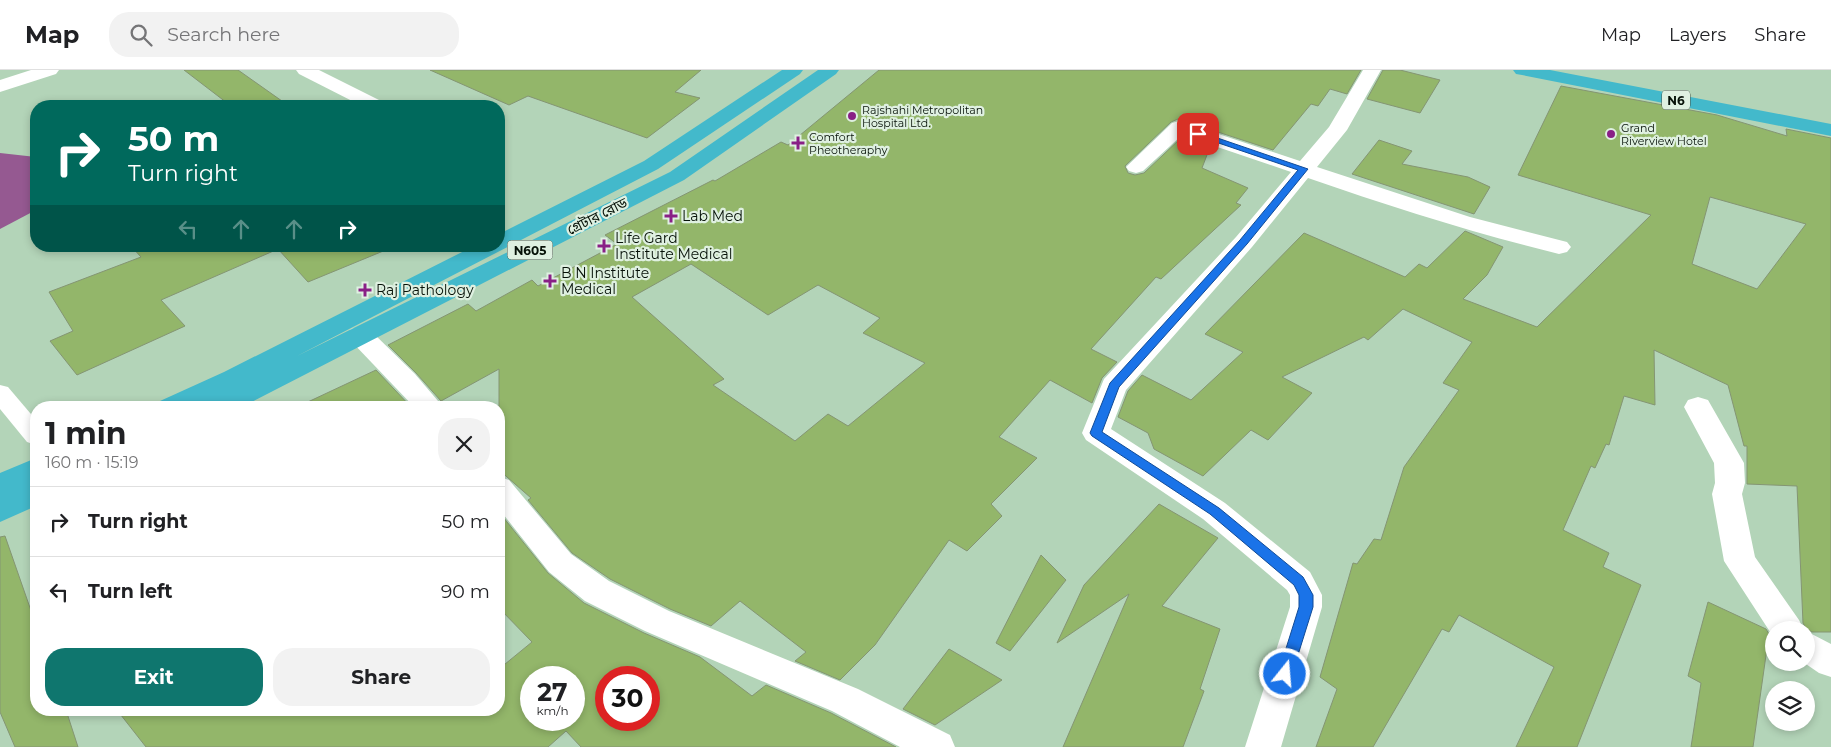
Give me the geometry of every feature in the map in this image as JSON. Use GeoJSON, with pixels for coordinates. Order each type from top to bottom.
{"type":"FeatureCollection","features":[{"type":"Feature","properties":{"kind":"highway","name":"গ্রেটার রোড"},"geometry":{"type":"LineString","coordinates":[[505,240],[651,165],[794,70]]}},
{"type":"Feature","properties":{"kind":"highway","name":"গ্রেটার রোড"},"geometry":{"type":"LineString","coordinates":[[230,401],[677,176],[830,70]]}},
{"type":"Feature","properties":{"kind":"highway","name":"N6"},"geometry":{"type":"LineString","coordinates":[[1522,70],[1831,130]]}},
{"type":"Feature","properties":{"kind":"highway","name":"N6"},"geometry":{"type":"LineString","coordinates":[[1600,70],[1831,113]]}},
{"type":"Feature","properties":{"kind":"highway","name":"N605"},"geometry":{"type":"LineString","coordinates":[[185,401],[480,252]]}},
{"type":"Feature","properties":{"kind":"highway"},"geometry":{"type":"LineString","coordinates":[[0,486],[30,472]]}},
{"type":"Feature","properties":{"kind":"highway"},"geometry":{"type":"LineString","coordinates":[[0,510],[30,496]]}},
{"type":"Feature","properties":{"kind":"street"},"geometry":{"type":"LineString","coordinates":[[0,86],[50,70]]}},
{"type":"Feature","properties":{"kind":"street"},"geometry":{"type":"LineString","coordinates":[[305,70],[364,100]]}},
{"type":"Feature","properties":{"kind":"street"},"geometry":{"type":"LineString","coordinates":[[1263,747],[1306,607],[1306,595],[1298,581],[1285,568],[1222,517],[1096,433],[1114,386],[1244,242],[1338,130],[1372,70]]}},
{"type":"Feature","properties":{"kind":"street"},"geometry":{"type":"LineString","coordinates":[[1136,166],[1179,127],[1474,225],[1559,247]]}},
{"type":"Feature","properties":{"kind":"street"},"geometry":{"type":"LineString","coordinates":[[360,335],[425,401]]}},
{"type":"Feature","properties":{"kind":"street"},"geometry":{"type":"LineString","coordinates":[[1698,407],[1729,463],[1730,483],[1727,494],[1740,561],[1781,621]]}},
{"type":"Feature","properties":{"kind":"street"},"geometry":{"type":"LineString","coordinates":[[505,495],[560,563],[596,591],[657,621],[845,700],[937,747]]}},
{"type":"Feature","properties":{"kind":"street"},"geometry":{"type":"LineString","coordinates":[[1815,652],[1831,662]]}},
{"type":"Feature","properties":{"kind":"lane"},"geometry":{"type":"LineString","coordinates":[[0,393],[30,429]]}},
{"type":"Feature","properties":{"kind":"shaded area"},"geometry":{"type":"Polygon","coordinates":[[[0,153],[30,156],[30,213],[0,229],[0,153]]]}},
{"type":"Feature","properties":{"kind":"building"},"geometry":{"type":"Polygon","coordinates":[[[184,70],[238,70],[280,100],[223,100],[184,70]]]}},
{"type":"Feature","properties":{"kind":"building"},"geometry":{"type":"Polygon","coordinates":[[[430,70],[701,70],[675,92],[700,98],[647,138],[528,96],[509,105],[505,103],[505,100],[498,100],[430,70]]]}},
{"type":"Feature","properties":{"kind":"building"},"geometry":{"type":"Polygon","coordinates":[[[879,70],[1361,70],[1347,94],[1330,89],[1318,106],[1311,104],[1273,150],[1178,119],[1171,122],[1125,166],[1128,173],[1135,175],[1144,173],[1182,137],[1210,147],[1202,168],[1248,188],[1236,203],[1241,205],[1161,279],[1156,277],[1091,349],[1117,362],[1102,378],[1092,403],[1050,380],[999,437],[1037,458],[991,504],[1002,516],[967,551],[949,540],[875,645],[840,680],[795,661],[806,652],[740,601],[711,626],[670,609],[610,579],[572,553],[528,500],[531,498],[505,475],[505,401],[499,401],[499,369],[441,401],[388,345],[468,304],[476,311],[532,280],[538,286],[617,244],[605,235],[713,180],[715,181],[781,142],[788,145],[879,70]],[[691,264],[632,297],[724,379],[713,385],[795,441],[828,414],[848,426],[925,363],[863,333],[880,318],[818,285],[768,315],[691,264]]]}},
{"type":"Feature","properties":{"kind":"building"},"geometry":{"type":"Polygon","coordinates":[[[1383,70],[1400,70],[1440,80],[1420,113],[1367,99],[1383,70]]]}},
{"type":"Feature","properties":{"kind":"building"},"geometry":{"type":"Polygon","coordinates":[[[1561,86],[1717,115],[1787,136],[1786,129],[1831,138],[1831,632],[1815,632],[1815,621],[1803,621],[1797,486],[1747,484],[1747,446],[1744,446],[1728,385],[1654,350],[1655,405],[1624,396],[1609,445],[1606,444],[1595,468],[1591,466],[1563,530],[1609,553],[1603,567],[1641,585],[1577,747],[1516,747],[1554,667],[1459,615],[1449,632],[1442,629],[1373,747],[1316,747],[1337,689],[1320,677],[1353,563],[1357,564],[1374,539],[1381,540],[1404,467],[1459,390],[1443,383],[1472,342],[1403,309],[1368,340],[1364,337],[1282,377],[1312,393],[1268,440],[1251,430],[1203,476],[1154,449],[1148,433],[1118,417],[1128,391],[1142,375],[1191,400],[1243,352],[1205,334],[1304,233],[1405,277],[1419,264],[1427,268],[1465,231],[1503,247],[1487,275],[1463,299],[1537,327],[1651,215],[1518,175],[1561,86]],[[1710,197],[1692,264],[1757,289],[1806,224],[1710,197]]]}},
{"type":"Feature","properties":{"kind":"building"},"geometry":{"type":"Polygon","coordinates":[[[1379,140],[1412,151],[1402,164],[1468,177],[1490,187],[1474,214],[1352,174],[1379,140]]]}},
{"type":"Feature","properties":{"kind":"building"},"geometry":{"type":"Polygon","coordinates":[[[136,252],[271,252],[161,300],[185,326],[77,375],[50,341],[73,331],[49,292],[141,257],[136,252]]]}},
{"type":"Feature","properties":{"kind":"building"},"geometry":{"type":"Polygon","coordinates":[[[281,252],[381,252],[308,282],[281,252]]]}},
{"type":"Feature","properties":{"kind":"building"},"geometry":{"type":"Polygon","coordinates":[[[376,370],[405,401],[310,401],[376,370]]]}},
{"type":"Feature","properties":{"kind":"building"},"geometry":{"type":"Polygon","coordinates":[[[1159,504],[1218,538],[1162,606],[1220,629],[1200,689],[1204,691],[1183,747],[1063,747],[1129,594],[1057,643],[1084,585],[1159,504]]]}},
{"type":"Feature","properties":{"kind":"building"},"geometry":{"type":"Polygon","coordinates":[[[505,519],[548,573],[584,603],[644,633],[700,657],[752,696],[766,685],[831,713],[896,747],[581,747],[566,731],[548,747],[146,747],[122,716],[505,716],[505,664],[532,642],[505,614],[505,519]]]}},
{"type":"Feature","properties":{"kind":"building"},"geometry":{"type":"Polygon","coordinates":[[[5,536],[30,608],[30,716],[68,716],[78,747],[15,747],[0,712],[0,537],[5,536]]]}},
{"type":"Feature","properties":{"kind":"building"},"geometry":{"type":"Polygon","coordinates":[[[1041,555],[1066,580],[1010,651],[996,643],[1041,555]]]}},
{"type":"Feature","properties":{"kind":"building"},"geometry":{"type":"Polygon","coordinates":[[[1708,602],[1765,629],[1765,662],[1753,747],[1691,747],[1701,683],[1688,676],[1708,602]]]}},
{"type":"Feature","properties":{"kind":"building"},"geometry":{"type":"Polygon","coordinates":[[[949,649],[1002,680],[935,725],[903,709],[949,649]]]}},
{"type":"Feature","properties":{"kind":"place","name":"Rajshahi Metropolitan Hospital Ltd."},"geometry":{"type":"Point","coordinates":[852,116]}},
{"type":"Feature","properties":{"kind":"place","name":"Grand Riverview Hotel"},"geometry":{"type":"Point","coordinates":[1611,134]}},
{"type":"Feature","properties":{"kind":"place","name":"Comfort Pheotheraphy"},"geometry":{"type":"Point","coordinates":[798,143]}},
{"type":"Feature","properties":{"kind":"place","name":"Lab Med"},"geometry":{"type":"Point","coordinates":[671,216]}},
{"type":"Feature","properties":{"kind":"place","name":"Life Gard Institute Medical"},"geometry":{"type":"Point","coordinates":[604,246]}},
{"type":"Feature","properties":{"kind":"place","name":"B N Institute Medical"},"geometry":{"type":"Point","coordinates":[550,281]}},
{"type":"Feature","properties":{"kind":"place","name":"Raj Pathology"},"geometry":{"type":"Point","coordinates":[365,290]}},
{"type":"Feature","properties":{"kind":"route"},"geometry":{"type":"LineString","coordinates":[[1198,134],[1304,169],[1244,242],[1114,386],[1096,433],[1214,511],[1285,568],[1298,581],[1306,595],[1306,607],[1285,674]]}}]}
